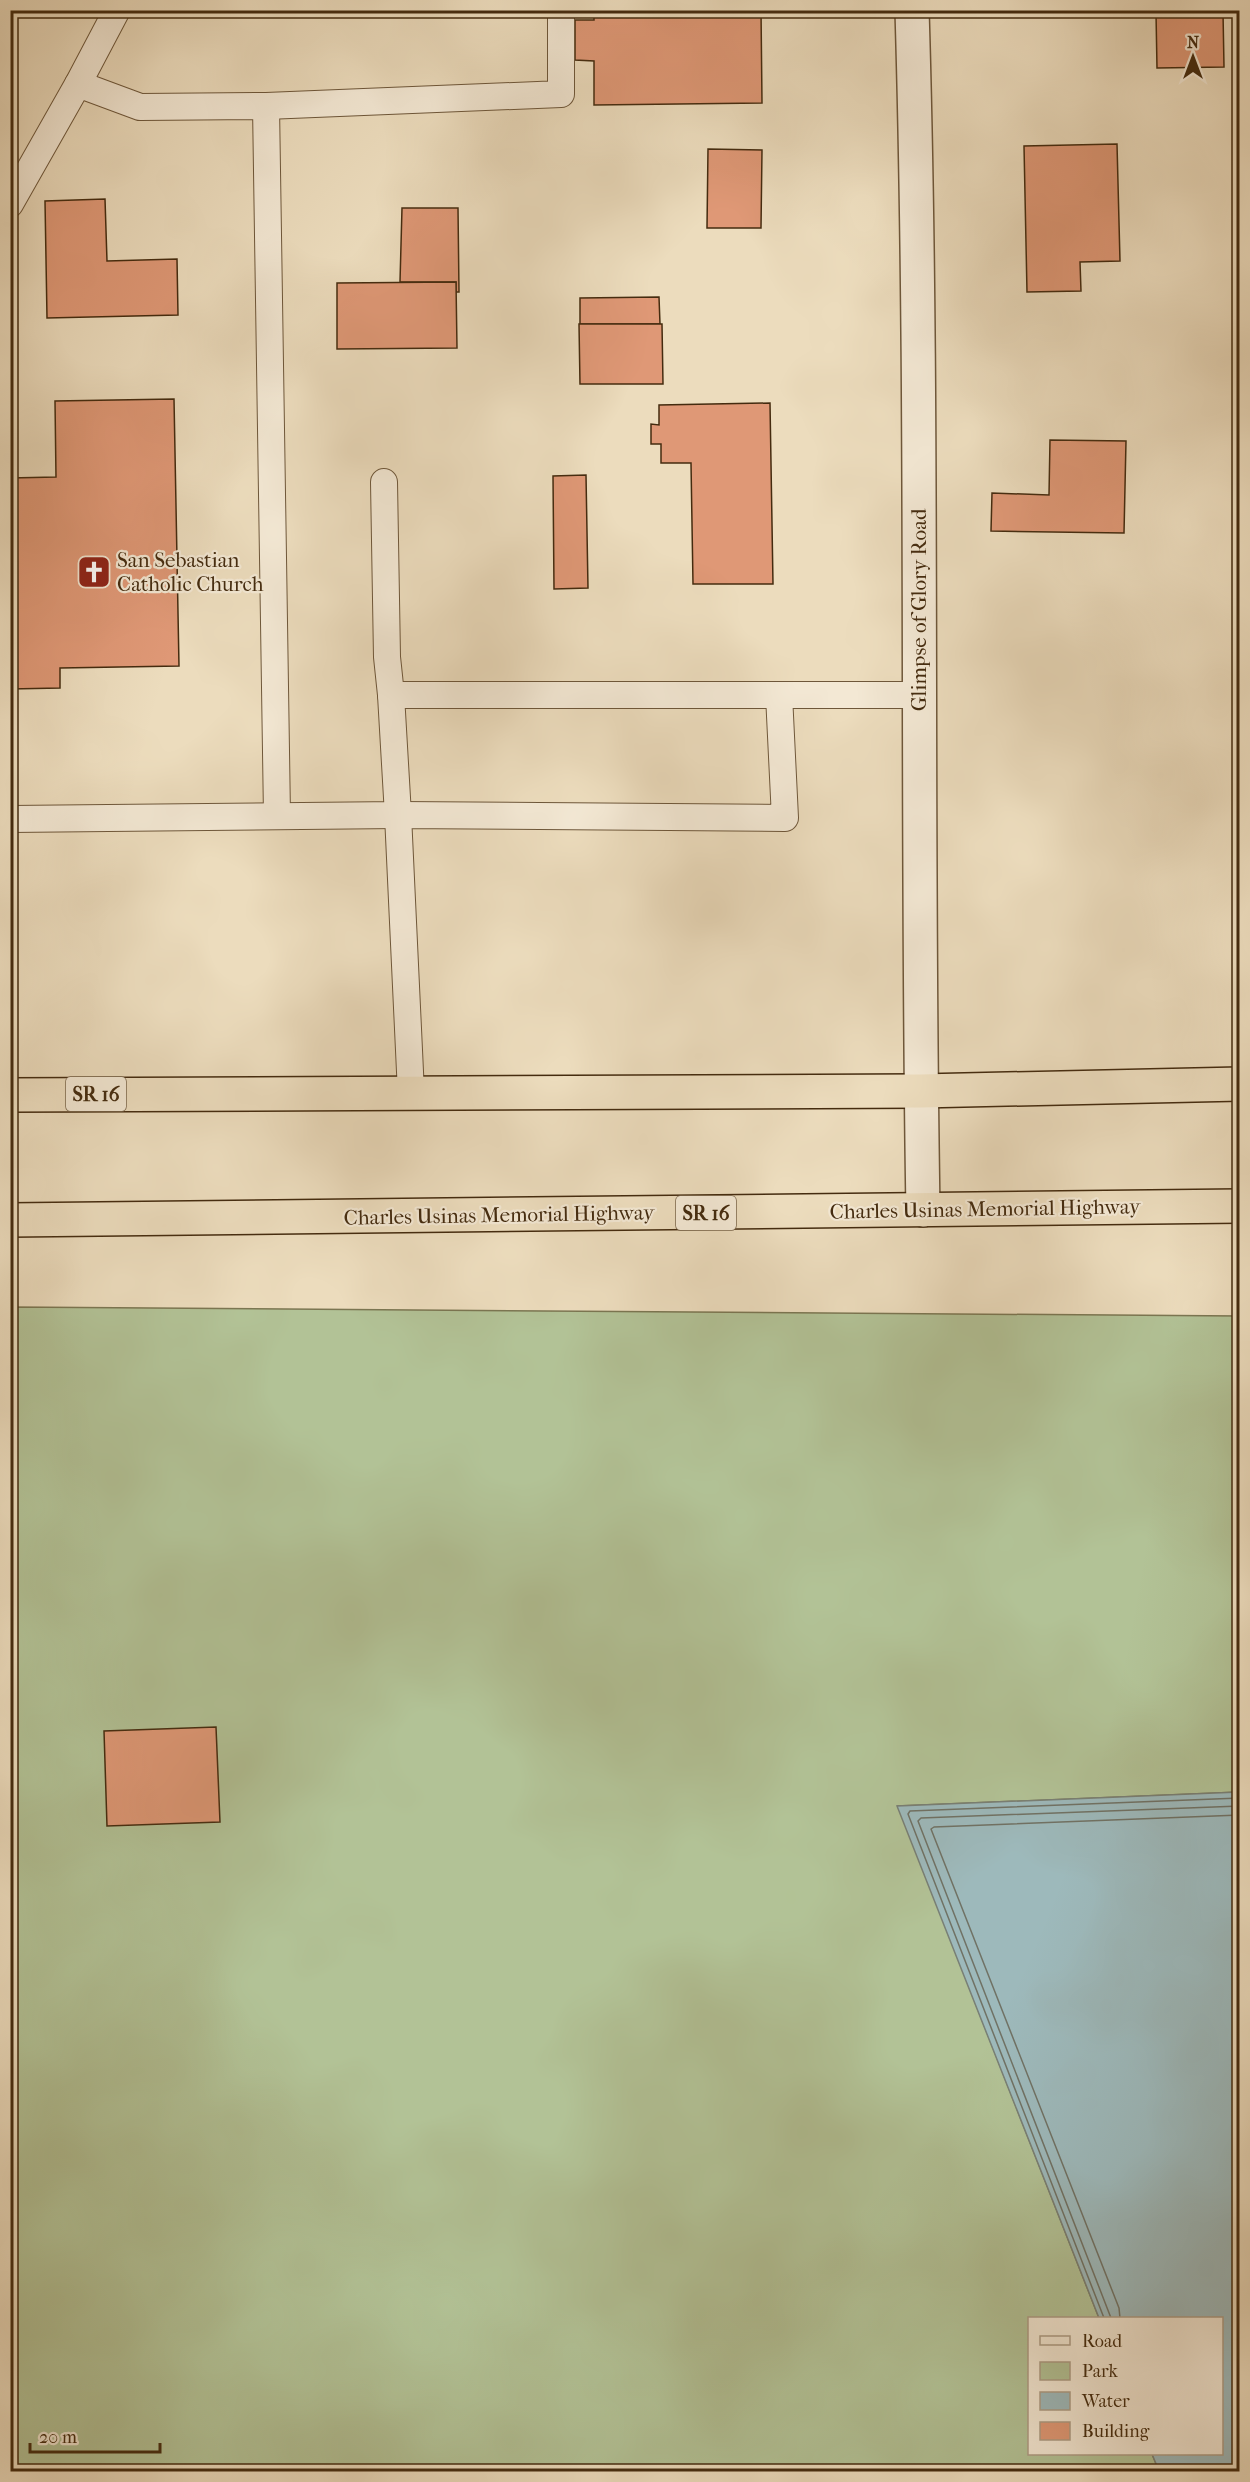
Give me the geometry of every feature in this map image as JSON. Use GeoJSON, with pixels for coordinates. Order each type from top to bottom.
{"type":"FeatureCollection","features":[{"type":"Feature","properties":{"kind":"highway","name":"SR 16"},"geometry":{"type":"LineString","coordinates":[[10,1095],[921,1091],[1239,1084]]}},
{"type":"Feature","properties":{"kind":"highway","name":"Charles Usinas Memorial Highway"},"geometry":{"type":"LineString","coordinates":[[10,1220],[1239,1206]]}},
{"type":"Feature","properties":{"kind":"street","name":"Glimpse of Glory Road"},"geometry":{"type":"LineString","coordinates":[[912,10],[918,192],[922,1210]]}},
{"type":"Feature","properties":{"kind":"lane"},"geometry":{"type":"LineString","coordinates":[[10,204],[117,10]]}},
{"type":"Feature","properties":{"kind":"lane"},"geometry":{"type":"LineString","coordinates":[[78,84],[140,107],[266,106],[561,94],[561,10]]}},
{"type":"Feature","properties":{"kind":"lane"},"geometry":{"type":"LineString","coordinates":[[266,106],[277,816]]}},
{"type":"Feature","properties":{"kind":"lane"},"geometry":{"type":"LineString","coordinates":[[384,482],[387,657],[398,815],[411,1093]]}},
{"type":"Feature","properties":{"kind":"lane"},"geometry":{"type":"LineString","coordinates":[[391,694],[919,694]]}},
{"type":"Feature","properties":{"kind":"lane"},"geometry":{"type":"LineString","coordinates":[[10,819],[398,815],[785,818],[779,694]]}},
{"type":"Feature","properties":{"kind":"green space"},"geometry":{"type":"Polygon","coordinates":[[[11,1307],[1239,1316],[1239,1792],[898,1806],[1099,2317],[1028,2317],[1028,2455],[1152,2455],[1159,2471],[11,2472],[11,1307]]]}},
{"type":"Feature","properties":{"kind":"water"},"geometry":{"type":"Polygon","coordinates":[[[1239,1792],[1239,2471],[1159,2471],[1152,2455],[1223,2455],[1223,2317],[1099,2317],[897,1806],[1239,1792]]]}},
{"type":"Feature","properties":{"kind":"building"},"geometry":{"type":"Polygon","coordinates":[[[594,10],[761,10],[762,103],[594,105],[594,61],[575,60],[575,20],[594,20],[594,10]]]}},
{"type":"Feature","properties":{"kind":"building"},"geometry":{"type":"Polygon","coordinates":[[[1223,12],[1224,67],[1157,68],[1156,13],[1223,12]]]}},
{"type":"Feature","properties":{"kind":"building"},"geometry":{"type":"Polygon","coordinates":[[[1117,144],[1120,261],[1080,262],[1081,291],[1027,292],[1024,146],[1117,144]]]}},
{"type":"Feature","properties":{"kind":"building"},"geometry":{"type":"Polygon","coordinates":[[[708,149],[762,150],[761,228],[707,228],[708,149]]]}},
{"type":"Feature","properties":{"kind":"building"},"geometry":{"type":"Polygon","coordinates":[[[105,199],[107,261],[177,259],[178,315],[47,318],[45,201],[105,199]]]}},
{"type":"Feature","properties":{"kind":"building"},"geometry":{"type":"Polygon","coordinates":[[[402,208],[458,208],[459,292],[456,292],[456,282],[400,282],[402,208]]]}},
{"type":"Feature","properties":{"kind":"building"},"geometry":{"type":"Polygon","coordinates":[[[456,282],[457,348],[337,349],[337,283],[456,282]]]}},
{"type":"Feature","properties":{"kind":"building"},"geometry":{"type":"Polygon","coordinates":[[[659,297],[660,324],[580,324],[580,298],[659,297]]]}},
{"type":"Feature","properties":{"kind":"building"},"geometry":{"type":"Polygon","coordinates":[[[579,324],[662,324],[663,384],[580,384],[579,324]]]}},
{"type":"Feature","properties":{"kind":"building","name":"San Sebastian Catholic Church"},"geometry":{"type":"Polygon","coordinates":[[[174,399],[179,666],[60,668],[60,688],[10,689],[10,478],[56,477],[55,401],[174,399]]]}},
{"type":"Feature","properties":{"kind":"building"},"geometry":{"type":"Polygon","coordinates":[[[770,403],[773,584],[693,584],[691,463],[661,463],[661,444],[651,444],[651,424],[659,425],[659,405],[770,403]]]}},
{"type":"Feature","properties":{"kind":"building"},"geometry":{"type":"Polygon","coordinates":[[[1050,440],[1126,441],[1124,533],[991,531],[992,493],[1049,495],[1050,440]]]}},
{"type":"Feature","properties":{"kind":"building"},"geometry":{"type":"Polygon","coordinates":[[[586,475],[588,588],[554,589],[553,476],[586,475]]]}},
{"type":"Feature","properties":{"kind":"building"},"geometry":{"type":"Polygon","coordinates":[[[216,1727],[220,1822],[107,1826],[104,1731],[216,1727]]]}},
{"type":"Feature","properties":{"kind":"place","name":"San Sebastian Catholic Church"},"geometry":{"type":"Point","coordinates":[94,572]}}]}
